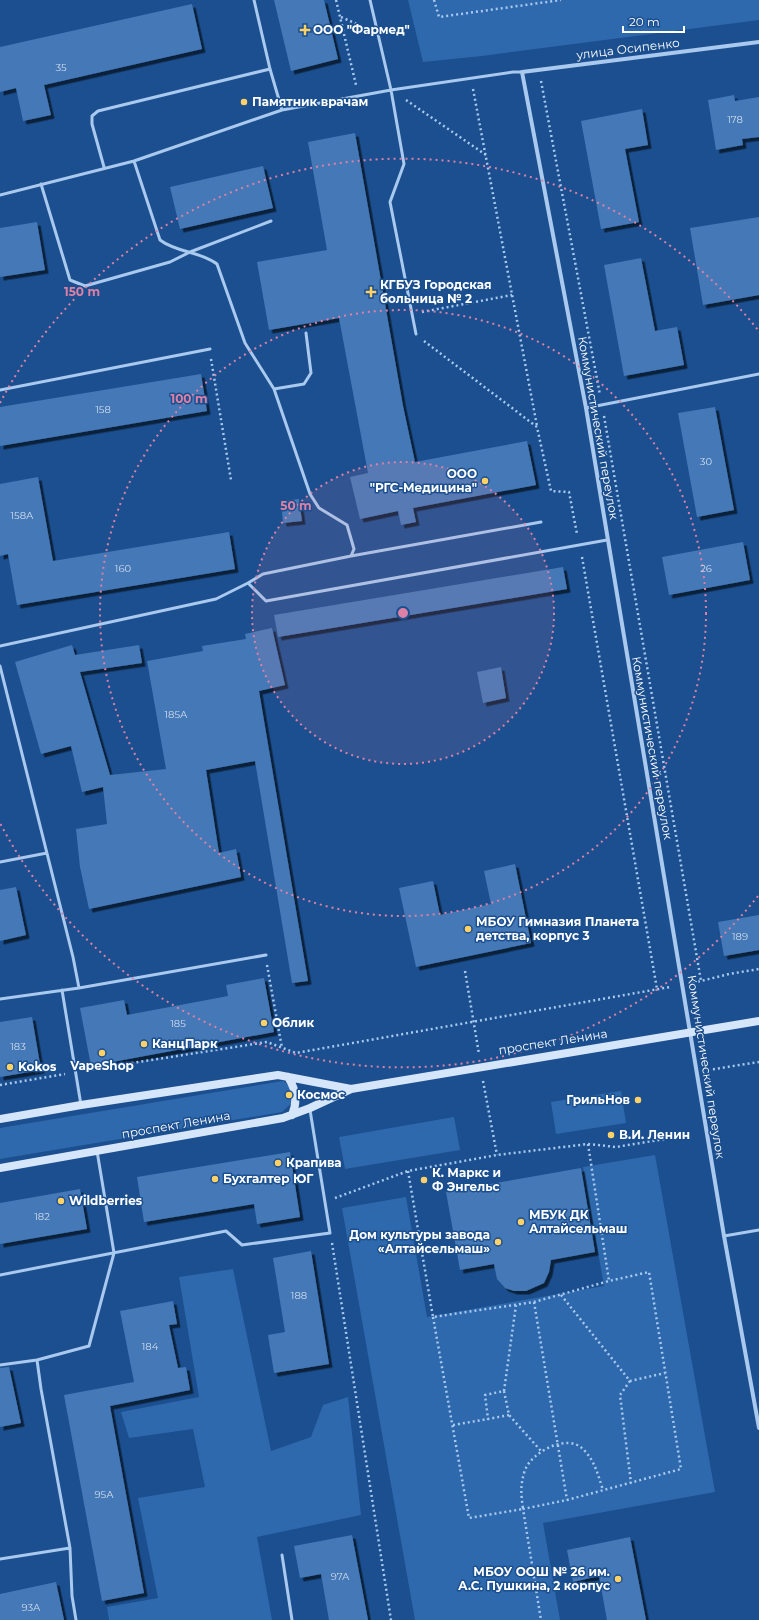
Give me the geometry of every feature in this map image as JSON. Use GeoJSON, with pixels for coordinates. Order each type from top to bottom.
{"type":"FeatureCollection","features":[{"type":"Feature","properties":{"kind":"main road","name":"проспект Ленина"},"geometry":{"type":"LineString","coordinates":[[0,1168],[283,1118],[310,1108],[352,1088],[759,1021]]}},
{"type":"Feature","properties":{"kind":"main road","name":"проспект Ленина"},"geometry":{"type":"LineString","coordinates":[[0,1119],[81,1104],[278,1075],[352,1088]]}},
{"type":"Feature","properties":{"kind":"main road"},"geometry":{"type":"LineString","coordinates":[[288,1077],[295,1090],[295,1109],[292,1115]]}},
{"type":"Feature","properties":{"kind":"street","name":"улица Осипенко"},"geometry":{"type":"LineString","coordinates":[[522,72],[759,42]]}},
{"type":"Feature","properties":{"kind":"street","name":"Коммунистический переулок"},"geometry":{"type":"LineString","coordinates":[[522,72],[586,408],[724,1236],[759,1428]]}},
{"type":"Feature","properties":{"kind":"lane"},"geometry":{"type":"LineString","coordinates":[[254,0],[270,69],[282,110]]}},
{"type":"Feature","properties":{"kind":"lane"},"geometry":{"type":"LineString","coordinates":[[370,0],[391,90],[404,164],[390,202],[416,334]]}},
{"type":"Feature","properties":{"kind":"lane"},"geometry":{"type":"LineString","coordinates":[[104,168],[92,124],[92,116],[98,111],[270,69]]}},
{"type":"Feature","properties":{"kind":"lane"},"geometry":{"type":"LineString","coordinates":[[0,196],[41,184],[134,161],[282,110],[391,90],[522,72]]}},
{"type":"Feature","properties":{"kind":"lane"},"geometry":{"type":"LineString","coordinates":[[134,161],[160,240],[168,246],[208,257],[217,264],[245,343],[274,389],[310,494],[319,508],[347,525],[354,549],[351,556]]}},
{"type":"Feature","properties":{"kind":"lane"},"geometry":{"type":"LineString","coordinates":[[41,184],[70,280],[85,286],[170,262],[190,252],[271,221]]}},
{"type":"Feature","properties":{"kind":"lane"},"geometry":{"type":"LineString","coordinates":[[274,389],[304,384],[311,373],[306,332]]}},
{"type":"Feature","properties":{"kind":"lane"},"geometry":{"type":"LineString","coordinates":[[0,390],[210,349]]}},
{"type":"Feature","properties":{"kind":"lane"},"geometry":{"type":"LineString","coordinates":[[586,408],[759,374]]}},
{"type":"Feature","properties":{"kind":"lane"},"geometry":{"type":"LineString","coordinates":[[0,646],[216,599],[263,574],[351,556],[541,522]]}},
{"type":"Feature","properties":{"kind":"lane"},"geometry":{"type":"LineString","coordinates":[[248,583],[266,601],[607,540]]}},
{"type":"Feature","properties":{"kind":"lane"},"geometry":{"type":"LineString","coordinates":[[0,666],[79,988]]}},
{"type":"Feature","properties":{"kind":"lane"},"geometry":{"type":"LineString","coordinates":[[0,690],[6,689]]}},
{"type":"Feature","properties":{"kind":"lane"},"geometry":{"type":"LineString","coordinates":[[0,862],[47,853]]}},
{"type":"Feature","properties":{"kind":"lane"},"geometry":{"type":"LineString","coordinates":[[0,999],[79,988],[266,955]]}},
{"type":"Feature","properties":{"kind":"lane"},"geometry":{"type":"LineString","coordinates":[[62,990],[81,1104]]}},
{"type":"Feature","properties":{"kind":"lane"},"geometry":{"type":"LineString","coordinates":[[0,1275],[226,1231],[242,1245],[330,1233],[310,1108]]}},
{"type":"Feature","properties":{"kind":"lane"},"geometry":{"type":"LineString","coordinates":[[0,1365],[37,1360],[89,1346],[114,1253],[97,1151]]}},
{"type":"Feature","properties":{"kind":"lane"},"geometry":{"type":"LineString","coordinates":[[724,1236],[759,1230]]}},
{"type":"Feature","properties":{"kind":"lane"},"geometry":{"type":"LineString","coordinates":[[37,1360],[70,1548],[72,1596],[76,1620]]}},
{"type":"Feature","properties":{"kind":"lane"},"geometry":{"type":"LineString","coordinates":[[0,1559],[70,1548]]}},
{"type":"Feature","properties":{"kind":"lane"},"geometry":{"type":"LineString","coordinates":[[282,1555],[292,1620]]}},
{"type":"Feature","properties":{"kind":"path"},"geometry":{"type":"LineString","coordinates":[[336,0],[359,96]]}},
{"type":"Feature","properties":{"kind":"path"},"geometry":{"type":"LineString","coordinates":[[434,0],[439,17],[561,0]]}},
{"type":"Feature","properties":{"kind":"path"},"geometry":{"type":"LineString","coordinates":[[340,16],[378,33]]}},
{"type":"Feature","properties":{"kind":"path"},"geometry":{"type":"LineString","coordinates":[[539,70],[602,405],[701,981]]}},
{"type":"Feature","properties":{"kind":"path"},"geometry":{"type":"LineString","coordinates":[[471,78],[537,427],[551,491],[569,492],[580,545],[657,990]]}},
{"type":"Feature","properties":{"kind":"path"},"geometry":{"type":"LineString","coordinates":[[391,90],[486,155]]}},
{"type":"Feature","properties":{"kind":"path"},"geometry":{"type":"LineString","coordinates":[[412,314],[512,295]]}},
{"type":"Feature","properties":{"kind":"path"},"geometry":{"type":"LineString","coordinates":[[416,334],[537,427]]}},
{"type":"Feature","properties":{"kind":"path"},"geometry":{"type":"LineString","coordinates":[[210,349],[231,480]]}},
{"type":"Feature","properties":{"kind":"path"},"geometry":{"type":"LineString","coordinates":[[266,955],[282,1048]]}},
{"type":"Feature","properties":{"kind":"path"},"geometry":{"type":"LineString","coordinates":[[0,1085],[267,1042],[296,1054],[474,1021],[657,990],[759,970]]}},
{"type":"Feature","properties":{"kind":"path"},"geometry":{"type":"LineString","coordinates":[[466,971],[497,1155]]}},
{"type":"Feature","properties":{"kind":"path"},"geometry":{"type":"LineString","coordinates":[[697,1072],[759,1062]]}},
{"type":"Feature","properties":{"kind":"path"},"geometry":{"type":"LineString","coordinates":[[325,1202],[408,1171],[497,1155],[588,1144],[616,1147],[665,1139]]}},
{"type":"Feature","properties":{"kind":"path"},"geometry":{"type":"LineString","coordinates":[[588,1144],[609,1281]]}},
{"type":"Feature","properties":{"kind":"path"},"geometry":{"type":"LineString","coordinates":[[408,1171],[433,1317],[469,1518],[567,1500],[681,1469],[649,1272],[609,1281],[534,1302],[433,1317]]}},
{"type":"Feature","properties":{"kind":"path"},"geometry":{"type":"LineString","coordinates":[[330,1233],[391,1620]]}},
{"type":"Feature","properties":{"kind":"path"},"geometry":{"type":"LineString","coordinates":[[561,1295],[630,1381]]}},
{"type":"Feature","properties":{"kind":"path"},"geometry":{"type":"LineString","coordinates":[[534,1302],[559,1444],[567,1500]]}},
{"type":"Feature","properties":{"kind":"path"},"geometry":{"type":"LineString","coordinates":[[516,1305],[504,1391],[509,1415],[541,1451]]}},
{"type":"Feature","properties":{"kind":"path"},"geometry":{"type":"LineString","coordinates":[[631,1483],[620,1395],[630,1381],[665,1373]]}},
{"type":"Feature","properties":{"kind":"path"},"geometry":{"type":"LineString","coordinates":[[488,1418],[484,1395],[504,1391]]}},
{"type":"Feature","properties":{"kind":"path"},"geometry":{"type":"LineString","coordinates":[[453,1425],[509,1415]]}},
{"type":"Feature","properties":{"kind":"path"},"geometry":{"type":"LineString","coordinates":[[541,1620],[520,1487],[526,1468],[541,1451],[559,1444],[572,1444],[583,1448],[596,1466],[603,1490]]}},
{"type":"Feature","properties":{"kind":"path"},"geometry":{"type":"LineString","coordinates":[[516,1590],[536,1587]]}},
{"type":"Feature","properties":{"kind":"shaded area"},"geometry":{"type":"Polygon","coordinates":[[[408,0],[759,0],[759,20],[482,56],[423,62],[408,0]]]}},
{"type":"Feature","properties":{"kind":"shaded area"},"geometry":{"type":"Polygon","coordinates":[[[283,1081],[293,1087],[294,1101],[282,1112],[0,1159],[0,1128],[283,1081]]]}},
{"type":"Feature","properties":{"kind":"shaded area"},"geometry":{"type":"Polygon","coordinates":[[[621,1091],[626,1123],[556,1134],[551,1102],[621,1091]]]}},
{"type":"Feature","properties":{"kind":"shaded area"},"geometry":{"type":"Polygon","coordinates":[[[454,1117],[460,1150],[345,1169],[339,1137],[454,1117]]]}},
{"type":"Feature","properties":{"kind":"shaded area"},"geometry":{"type":"Polygon","coordinates":[[[655,1155],[715,1492],[543,1523],[560,1620],[415,1620],[342,1208],[406,1197],[427,1317],[604,1286],[583,1167],[655,1155]]]}},
{"type":"Feature","properties":{"kind":"shaded area"},"geometry":{"type":"Polygon","coordinates":[[[233,1269],[271,1451],[311,1437],[323,1405],[348,1397],[361,1515],[257,1537],[272,1620],[109,1620],[107,1607],[158,1598],[138,1498],[205,1487],[193,1429],[129,1438],[121,1412],[199,1397],[179,1277],[233,1269]]]}},
{"type":"Feature","properties":{"kind":"building"},"geometry":{"type":"Polygon","coordinates":[[[274,0],[324,0],[338,59],[291,71],[274,0]]]}},
{"type":"Feature","properties":{"kind":"building"},"geometry":{"type":"Polygon","coordinates":[[[192,4],[202,49],[44,85],[51,115],[23,121],[16,88],[0,92],[0,47],[192,4]]]}},
{"type":"Feature","properties":{"kind":"building"},"geometry":{"type":"Polygon","coordinates":[[[734,95],[735,101],[759,97],[759,137],[742,139],[743,145],[716,150],[708,100],[734,95]]]}},
{"type":"Feature","properties":{"kind":"building"},"geometry":{"type":"Polygon","coordinates":[[[642,109],[648,145],[625,149],[639,222],[601,229],[581,121],[642,109]]]}},
{"type":"Feature","properties":{"kind":"building"},"geometry":{"type":"Polygon","coordinates":[[[355,133],[403,406],[415,462],[527,441],[536,485],[413,508],[416,522],[401,525],[398,511],[360,519],[350,477],[368,473],[339,318],[269,330],[257,262],[327,250],[308,142],[355,133]]]}},
{"type":"Feature","properties":{"kind":"building"},"geometry":{"type":"Polygon","coordinates":[[[263,166],[273,208],[180,229],[170,187],[263,166]]]}},
{"type":"Feature","properties":{"kind":"building"},"geometry":{"type":"Polygon","coordinates":[[[759,217],[759,295],[703,305],[690,228],[759,217]]]}},
{"type":"Feature","properties":{"kind":"building"},"geometry":{"type":"Polygon","coordinates":[[[37,222],[45,270],[0,277],[0,228],[37,222]]]}},
{"type":"Feature","properties":{"kind":"building"},"geometry":{"type":"Polygon","coordinates":[[[641,258],[655,331],[677,327],[684,365],[624,376],[604,265],[641,258]]]}},
{"type":"Feature","properties":{"kind":"building"},"geometry":{"type":"Polygon","coordinates":[[[201,374],[207,411],[0,446],[0,407],[201,374]]]}},
{"type":"Feature","properties":{"kind":"building"},"geometry":{"type":"Polygon","coordinates":[[[715,407],[734,510],[697,517],[678,413],[715,407]]]}},
{"type":"Feature","properties":{"kind":"building"},"geometry":{"type":"Polygon","coordinates":[[[38,477],[53,561],[229,532],[235,569],[17,605],[8,554],[0,556],[0,484],[38,477]]]}},
{"type":"Feature","properties":{"kind":"building"},"geometry":{"type":"Polygon","coordinates":[[[299,499],[302,521],[283,523],[281,501],[299,499]]]}},
{"type":"Feature","properties":{"kind":"building"},"geometry":{"type":"Polygon","coordinates":[[[743,542],[750,580],[669,595],[662,557],[743,542]]]}},
{"type":"Feature","properties":{"kind":"building"},"geometry":{"type":"Polygon","coordinates":[[[563,567],[567,589],[278,637],[274,615],[563,567]]]}},
{"type":"Feature","properties":{"kind":"building"},"geometry":{"type":"Polygon","coordinates":[[[272,628],[285,685],[259,691],[308,981],[292,983],[255,761],[206,770],[219,853],[236,849],[241,877],[89,909],[80,867],[76,829],[107,824],[103,787],[82,792],[71,746],[41,754],[15,662],[72,645],[75,655],[139,645],[142,663],[80,672],[110,775],[166,769],[147,661],[203,651],[202,646],[246,639],[245,634],[272,628]]]}},
{"type":"Feature","properties":{"kind":"building"},"geometry":{"type":"Polygon","coordinates":[[[501,667],[506,698],[483,703],[477,672],[501,667]]]}},
{"type":"Feature","properties":{"kind":"building","name":"МБОУ Гимназия Планета детства, корпус 3"},"geometry":{"type":"Polygon","coordinates":[[[515,864],[531,943],[416,967],[399,888],[433,881],[440,915],[491,904],[484,871],[515,864]]]}},
{"type":"Feature","properties":{"kind":"building"},"geometry":{"type":"Polygon","coordinates":[[[16,887],[26,935],[0,941],[0,890],[16,887]]]}},
{"type":"Feature","properties":{"kind":"building"},"geometry":{"type":"Polygon","coordinates":[[[759,915],[759,950],[724,956],[718,922],[759,915]]]}},
{"type":"Feature","properties":{"kind":"building"},"geometry":{"type":"Polygon","coordinates":[[[264,978],[274,1032],[91,1066],[80,1008],[124,1000],[127,1015],[228,996],[226,985],[264,978]]]}},
{"type":"Feature","properties":{"kind":"building"},"geometry":{"type":"Polygon","coordinates":[[[32,1017],[41,1070],[0,1077],[0,1022],[32,1017]]]}},
{"type":"Feature","properties":{"kind":"building"},"geometry":{"type":"Polygon","coordinates":[[[290,1152],[300,1217],[257,1224],[254,1204],[144,1222],[137,1177],[290,1152]]]}},
{"type":"Feature","properties":{"kind":"building","name":"МБУК ДК Алтайсельмаш"},"geometry":{"type":"Polygon","coordinates":[[[581,1168],[595,1252],[551,1260],[549,1272],[544,1283],[526,1291],[514,1291],[505,1288],[497,1279],[494,1264],[460,1270],[446,1192],[581,1168]]]}},
{"type":"Feature","properties":{"kind":"building"},"geometry":{"type":"Polygon","coordinates":[[[80,1189],[87,1229],[0,1244],[0,1203],[80,1189]]]}},
{"type":"Feature","properties":{"kind":"building"},"geometry":{"type":"Polygon","coordinates":[[[311,1251],[329,1364],[274,1373],[268,1335],[285,1332],[273,1258],[311,1251]]]}},
{"type":"Feature","properties":{"kind":"building"},"geometry":{"type":"Polygon","coordinates":[[[173,1301],[177,1324],[169,1325],[178,1368],[186,1367],[190,1390],[110,1406],[144,1593],[102,1601],[64,1395],[134,1382],[120,1311],[173,1301]]]}},
{"type":"Feature","properties":{"kind":"building"},"geometry":{"type":"Polygon","coordinates":[[[9,1367],[21,1423],[0,1427],[0,1368],[9,1367]]]}},
{"type":"Feature","properties":{"kind":"building"},"geometry":{"type":"Polygon","coordinates":[[[352,1535],[368,1620],[329,1620],[321,1574],[300,1578],[294,1546],[352,1535]]]}},
{"type":"Feature","properties":{"kind":"building","name":"МБОУ ООШ № 26 им. А.С. Пушкина, 2 корпус"},"geometry":{"type":"Polygon","coordinates":[[[630,1537],[646,1620],[607,1620],[599,1576],[573,1582],[567,1550],[630,1537]]]}},
{"type":"Feature","properties":{"kind":"building"},"geometry":{"type":"Polygon","coordinates":[[[56,1582],[64,1620],[0,1620],[0,1594],[56,1582]]]}},
{"type":"Feature","properties":{"kind":"place","name":"ООО \"Фармед\""},"geometry":{"type":"Point","coordinates":[305,30]}},
{"type":"Feature","properties":{"kind":"place","name":"Памятник врачам"},"geometry":{"type":"Point","coordinates":[244,102]}},
{"type":"Feature","properties":{"kind":"place","name":"КГБУЗ Городская больница № 2"},"geometry":{"type":"Point","coordinates":[371,292]}},
{"type":"Feature","properties":{"kind":"place","name":"ООО \"РГС-Медицина\""},"geometry":{"type":"Point","coordinates":[485,481]}},
{"type":"Feature","properties":{"kind":"place","name":"МБОУ Гимназия Планета детства, корпус 3"},"geometry":{"type":"Point","coordinates":[468,929]}},
{"type":"Feature","properties":{"kind":"place","name":"Облик"},"geometry":{"type":"Point","coordinates":[264,1023]}},
{"type":"Feature","properties":{"kind":"place","name":"КанцПарк"},"geometry":{"type":"Point","coordinates":[144,1044]}},
{"type":"Feature","properties":{"kind":"place","name":"VapeShop"},"geometry":{"type":"Point","coordinates":[102,1053]}},
{"type":"Feature","properties":{"kind":"place","name":"Kokos"},"geometry":{"type":"Point","coordinates":[10,1067]}},
{"type":"Feature","properties":{"kind":"place","name":"Космос"},"geometry":{"type":"Point","coordinates":[289,1095]}},
{"type":"Feature","properties":{"kind":"place","name":"ГрильНов"},"geometry":{"type":"Point","coordinates":[638,1100]}},
{"type":"Feature","properties":{"kind":"place","name":"В.И. Ленин"},"geometry":{"type":"Point","coordinates":[611,1135]}},
{"type":"Feature","properties":{"kind":"place","name":"Крапива"},"geometry":{"type":"Point","coordinates":[278,1163]}},
{"type":"Feature","properties":{"kind":"place","name":"Бухгалтер ЮГ"},"geometry":{"type":"Point","coordinates":[215,1179]}},
{"type":"Feature","properties":{"kind":"place","name":"К. Маркс и Ф Энгельс"},"geometry":{"type":"Point","coordinates":[424,1180]}},
{"type":"Feature","properties":{"kind":"place","name":"Wildberries"},"geometry":{"type":"Point","coordinates":[61,1201]}},
{"type":"Feature","properties":{"kind":"place","name":"МБУК ДК Алтайсельмаш"},"geometry":{"type":"Point","coordinates":[521,1222]}},
{"type":"Feature","properties":{"kind":"place","name":"Дом культуры завода «Алтайсельмаш»"},"geometry":{"type":"Point","coordinates":[498,1242]}},
{"type":"Feature","properties":{"kind":"place","name":"МБОУ ООШ № 26 им. А.С. Пушкина, 2 корпус"},"geometry":{"type":"Point","coordinates":[618,1579]}}]}
